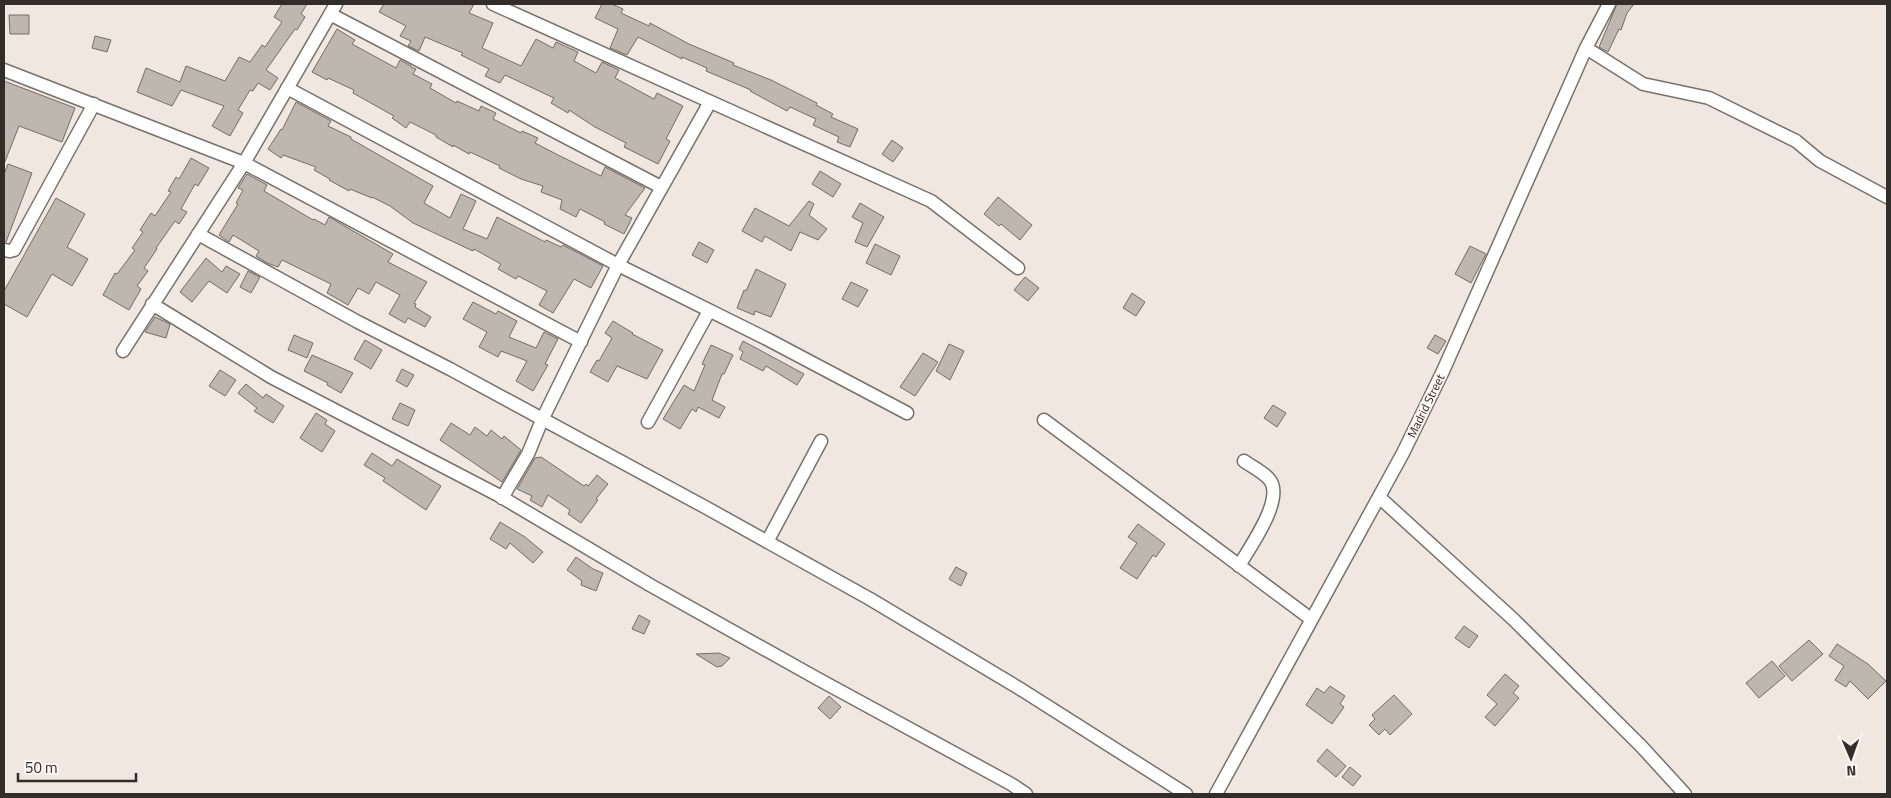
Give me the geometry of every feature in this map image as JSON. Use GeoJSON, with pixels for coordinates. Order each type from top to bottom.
{"type":"FeatureCollection","features":[{"type":"Feature","properties":{"kind":"street"},"geometry":{"type":"LineString","coordinates":[[493,4],[930,201],[1018,268]]}},
{"type":"Feature","properties":{"kind":"street","name":"Madrid Street"},"geometry":{"type":"LineString","coordinates":[[1216,794],[1403,453],[1443,371],[1586,48],[1609,4]]}},
{"type":"Feature","properties":{"kind":"street"},"geometry":{"type":"LineString","coordinates":[[123,350],[244,162],[333,9],[660,187]]}},
{"type":"Feature","properties":{"kind":"street"},"geometry":{"type":"LineString","coordinates":[[1586,48],[1643,84],[1709,98],[1796,141],[1820,161],[1887,197]]}},
{"type":"Feature","properties":{"kind":"street"},"geometry":{"type":"LineString","coordinates":[[4,70],[244,162],[581,342]]}},
{"type":"Feature","properties":{"kind":"street"},"geometry":{"type":"LineString","coordinates":[[287,88],[618,265],[907,413]]}},
{"type":"Feature","properties":{"kind":"street"},"geometry":{"type":"LineString","coordinates":[[502,498],[528,454],[542,420],[618,265],[660,187],[710,102]]}},
{"type":"Feature","properties":{"kind":"street"},"geometry":{"type":"LineString","coordinates":[[4,250],[14,250],[94,104]]}},
{"type":"Feature","properties":{"kind":"street"},"geometry":{"type":"LineString","coordinates":[[198,234],[358,322],[450,369],[870,599],[1022,690],[1186,794]]}},
{"type":"Feature","properties":{"kind":"street"},"geometry":{"type":"LineString","coordinates":[[152,304],[270,377],[502,498],[675,599],[1026,794]]}},
{"type":"Feature","properties":{"kind":"street"},"geometry":{"type":"LineString","coordinates":[[648,422],[709,311]]}},
{"type":"Feature","properties":{"kind":"street"},"geometry":{"type":"LineString","coordinates":[[1044,420],[1311,619]]}},
{"type":"Feature","properties":{"kind":"street"},"geometry":{"type":"LineString","coordinates":[[767,542],[822,440]]}},
{"type":"Feature","properties":{"kind":"street"},"geometry":{"type":"LineString","coordinates":[[1239,566],[1268,515],[1274,495],[1273,486],[1269,479],[1244,461]]}},
{"type":"Feature","properties":{"kind":"street"},"geometry":{"type":"LineString","coordinates":[[1379,497],[1513,619],[1641,746],[1685,794]]}},
{"type":"Feature","properties":{"kind":"building"},"geometry":{"type":"Polygon","coordinates":[[[282,4],[307,4],[301,14],[305,17],[266,70],[278,78],[270,90],[258,83],[253,91],[250,90],[238,110],[243,113],[230,136],[212,126],[224,106],[181,90],[172,106],[137,92],[146,68],[180,82],[186,66],[225,81],[239,57],[250,62],[262,45],[265,47],[282,22],[274,17],[282,4]]]}},
{"type":"Feature","properties":{"kind":"building"},"geometry":{"type":"Polygon","coordinates":[[[384,4],[474,4],[469,13],[493,23],[482,48],[521,66],[536,39],[553,48],[556,42],[578,52],[574,61],[596,73],[602,62],[619,70],[615,78],[654,99],[657,93],[683,106],[666,139],[670,141],[658,164],[624,147],[626,143],[595,127],[569,110],[568,113],[551,103],[554,98],[505,75],[500,83],[485,76],[489,69],[461,55],[463,53],[425,37],[419,51],[408,46],[411,41],[400,36],[406,26],[379,12],[384,4]]]}},
{"type":"Feature","properties":{"kind":"building"},"geometry":{"type":"Polygon","coordinates":[[[602,4],[612,4],[623,9],[621,13],[649,26],[650,23],[689,44],[734,63],[733,65],[771,80],[817,103],[816,105],[833,114],[831,117],[858,129],[850,147],[837,142],[839,137],[813,125],[816,119],[790,107],[787,111],[751,90],[706,71],[707,68],[682,57],[682,59],[638,37],[627,55],[610,48],[618,29],[595,18],[602,4]]]}},
{"type":"Feature","properties":{"kind":"building"},"geometry":{"type":"Polygon","coordinates":[[[1617,4],[1634,4],[1627,13],[1621,30],[1619,29],[1608,52],[1599,47],[1617,4]]]}},
{"type":"Feature","properties":{"kind":"building"},"geometry":{"type":"Polygon","coordinates":[[[9,15],[29,15],[29,34],[10,34],[9,15]]]}},
{"type":"Feature","properties":{"kind":"building"},"geometry":{"type":"Polygon","coordinates":[[[337,29],[355,40],[352,44],[396,68],[400,60],[416,69],[413,74],[432,84],[430,88],[456,103],[457,101],[479,111],[481,106],[496,113],[493,119],[521,133],[522,131],[538,138],[535,143],[560,156],[601,176],[605,167],[645,188],[625,215],[632,218],[624,234],[580,209],[576,217],[560,209],[562,200],[541,192],[543,186],[521,179],[499,168],[500,166],[470,152],[469,154],[453,145],[453,147],[436,137],[436,135],[410,122],[406,128],[392,118],[394,116],[353,93],[354,90],[312,72],[337,29]]]}},
{"type":"Feature","properties":{"kind":"building"},"geometry":{"type":"Polygon","coordinates":[[[95,36],[111,40],[107,52],[92,48],[95,36]]]}},
{"type":"Feature","properties":{"kind":"building"},"geometry":{"type":"Polygon","coordinates":[[[4,81],[75,108],[62,142],[19,126],[4,164],[4,81]]]}},
{"type":"Feature","properties":{"kind":"building"},"geometry":{"type":"Polygon","coordinates":[[[296,102],[331,121],[328,126],[351,137],[351,139],[433,186],[424,203],[450,218],[461,194],[476,201],[463,229],[487,239],[497,217],[545,242],[546,240],[561,247],[563,245],[603,266],[591,288],[574,279],[553,313],[539,305],[547,291],[518,276],[516,279],[498,269],[501,264],[474,249],[473,251],[413,223],[390,206],[372,197],[350,189],[349,191],[314,170],[316,167],[283,155],[281,158],[268,149],[282,130],[296,102]]]}},
{"type":"Feature","properties":{"kind":"building"},"geometry":{"type":"Polygon","coordinates":[[[892,140],[903,148],[893,162],[882,154],[892,140]]]}},
{"type":"Feature","properties":{"kind":"building"},"geometry":{"type":"Polygon","coordinates":[[[191,158],[209,168],[198,186],[195,184],[181,209],[187,212],[179,224],[175,221],[144,268],[148,271],[137,286],[141,289],[129,310],[103,295],[115,273],[117,274],[135,250],[132,248],[143,232],[140,230],[151,213],[155,216],[171,192],[168,191],[176,177],[179,179],[191,158]]]}},
{"type":"Feature","properties":{"kind":"building"},"geometry":{"type":"Polygon","coordinates":[[[8,164],[32,173],[6,242],[4,242],[4,174],[8,164]]]}},
{"type":"Feature","properties":{"kind":"building"},"geometry":{"type":"Polygon","coordinates":[[[820,171],[841,184],[833,197],[812,184],[820,171]]]}},
{"type":"Feature","properties":{"kind":"building"},"geometry":{"type":"Polygon","coordinates":[[[247,174],[267,185],[264,191],[313,220],[325,225],[329,217],[393,254],[388,262],[427,282],[414,303],[416,304],[415,307],[431,317],[425,327],[408,318],[405,323],[389,314],[400,295],[376,282],[369,294],[358,288],[348,305],[327,293],[331,284],[282,260],[278,267],[267,263],[256,256],[259,251],[233,235],[229,242],[219,235],[238,204],[236,203],[243,190],[238,188],[247,174]]]}},
{"type":"Feature","properties":{"kind":"building"},"geometry":{"type":"Polygon","coordinates":[[[998,197],[1032,225],[1020,240],[1001,224],[999,226],[984,214],[998,197]]]}},
{"type":"Feature","properties":{"kind":"building"},"geometry":{"type":"Polygon","coordinates":[[[56,198],[85,214],[67,247],[88,259],[72,286],[52,274],[27,317],[4,304],[4,291],[56,198]]]}},
{"type":"Feature","properties":{"kind":"building"},"geometry":{"type":"Polygon","coordinates":[[[809,201],[814,204],[809,215],[827,229],[818,240],[800,232],[791,251],[765,236],[762,242],[742,231],[755,208],[789,226],[809,201]]]}},
{"type":"Feature","properties":{"kind":"building"},"geometry":{"type":"Polygon","coordinates":[[[860,203],[884,217],[867,247],[855,242],[863,223],[852,217],[860,203]]]}},
{"type":"Feature","properties":{"kind":"building"},"geometry":{"type":"Polygon","coordinates":[[[699,242],[714,250],[707,263],[692,255],[699,242]]]}},
{"type":"Feature","properties":{"kind":"building"},"geometry":{"type":"Polygon","coordinates":[[[875,244],[900,256],[891,275],[866,263],[875,244]]]}},
{"type":"Feature","properties":{"kind":"building"},"geometry":{"type":"Polygon","coordinates":[[[1470,246],[1486,254],[1471,283],[1455,274],[1470,246]]]}},
{"type":"Feature","properties":{"kind":"building"},"geometry":{"type":"Polygon","coordinates":[[[206,258],[222,272],[226,266],[240,274],[227,293],[209,281],[192,302],[180,292],[206,258]]]}},
{"type":"Feature","properties":{"kind":"building"},"geometry":{"type":"Polygon","coordinates":[[[756,269],[786,284],[771,317],[755,311],[754,315],[737,308],[744,290],[746,291],[756,269]]]}},
{"type":"Feature","properties":{"kind":"building"},"geometry":{"type":"Polygon","coordinates":[[[248,271],[260,277],[251,293],[240,287],[248,271]]]}},
{"type":"Feature","properties":{"kind":"building"},"geometry":{"type":"Polygon","coordinates":[[[1025,277],[1039,288],[1028,301],[1014,290],[1025,277]]]}},
{"type":"Feature","properties":{"kind":"building"},"geometry":{"type":"Polygon","coordinates":[[[851,282],[868,290],[858,307],[842,299],[851,282]]]}},
{"type":"Feature","properties":{"kind":"building"},"geometry":{"type":"Polygon","coordinates":[[[1132,293],[1145,302],[1136,316],[1123,308],[1132,293]]]}},
{"type":"Feature","properties":{"kind":"building"},"geometry":{"type":"Polygon","coordinates":[[[473,302],[496,314],[498,311],[517,321],[509,337],[536,348],[544,332],[558,339],[545,364],[548,365],[533,391],[516,381],[527,361],[501,351],[498,357],[479,347],[487,332],[463,319],[473,302]]]}},
{"type":"Feature","properties":{"kind":"building"},"geometry":{"type":"Polygon","coordinates":[[[155,317],[170,324],[166,338],[145,332],[155,317]]]}},
{"type":"Feature","properties":{"kind":"building"},"geometry":{"type":"Polygon","coordinates":[[[613,321],[632,334],[663,350],[647,379],[617,366],[608,382],[590,372],[597,360],[599,361],[612,338],[605,333],[613,321]]]}},
{"type":"Feature","properties":{"kind":"building"},"geometry":{"type":"Polygon","coordinates":[[[294,335],[313,343],[307,358],[288,350],[294,335]]]}},
{"type":"Feature","properties":{"kind":"building"},"geometry":{"type":"Polygon","coordinates":[[[1435,335],[1446,341],[1438,354],[1427,348],[1435,335]]]}},
{"type":"Feature","properties":{"kind":"building"},"geometry":{"type":"Polygon","coordinates":[[[365,340],[382,350],[371,369],[354,359],[365,340]]]}},
{"type":"Feature","properties":{"kind":"building"},"geometry":{"type":"Polygon","coordinates":[[[743,341],[804,374],[797,385],[766,366],[763,371],[740,359],[743,352],[739,349],[743,341]]]}},
{"type":"Feature","properties":{"kind":"building"},"geometry":{"type":"Polygon","coordinates":[[[949,344],[964,351],[950,380],[936,371],[949,344]]]}},
{"type":"Feature","properties":{"kind":"building"},"geometry":{"type":"Polygon","coordinates":[[[711,345],[733,355],[724,374],[722,374],[712,400],[725,407],[719,418],[698,407],[696,412],[692,409],[680,429],[663,419],[684,385],[694,391],[705,365],[702,364],[711,345]]]}},
{"type":"Feature","properties":{"kind":"building"},"geometry":{"type":"Polygon","coordinates":[[[923,353],[938,362],[915,396],[900,387],[923,353]]]}},
{"type":"Feature","properties":{"kind":"building"},"geometry":{"type":"Polygon","coordinates":[[[312,355],[353,373],[341,393],[327,385],[328,383],[304,371],[312,355]]]}},
{"type":"Feature","properties":{"kind":"building"},"geometry":{"type":"Polygon","coordinates":[[[402,369],[414,375],[407,387],[396,381],[402,369]]]}},
{"type":"Feature","properties":{"kind":"building"},"geometry":{"type":"Polygon","coordinates":[[[220,370],[236,380],[225,396],[209,386],[220,370]]]}},
{"type":"Feature","properties":{"kind":"building"},"geometry":{"type":"Polygon","coordinates":[[[246,384],[263,398],[266,394],[284,406],[273,423],[254,411],[257,408],[238,393],[246,384]]]}},
{"type":"Feature","properties":{"kind":"building"},"geometry":{"type":"Polygon","coordinates":[[[400,403],[415,410],[408,426],[392,419],[400,403]]]}},
{"type":"Feature","properties":{"kind":"building"},"geometry":{"type":"Polygon","coordinates":[[[1273,405],[1286,413],[1277,427],[1264,418],[1273,405]]]}},
{"type":"Feature","properties":{"kind":"building"},"geometry":{"type":"Polygon","coordinates":[[[316,413],[327,420],[325,424],[335,431],[322,452],[300,438],[316,413]]]}},
{"type":"Feature","properties":{"kind":"building"},"geometry":{"type":"Polygon","coordinates":[[[451,423],[470,435],[475,427],[487,436],[491,430],[502,439],[504,436],[521,450],[502,482],[440,440],[451,423]]]}},
{"type":"Feature","properties":{"kind":"building"},"geometry":{"type":"Polygon","coordinates":[[[372,453],[392,466],[397,459],[441,486],[426,510],[383,481],[385,478],[364,465],[372,453]]]}},
{"type":"Feature","properties":{"kind":"building"},"geometry":{"type":"Polygon","coordinates":[[[541,457],[584,486],[586,484],[588,486],[597,475],[608,484],[581,523],[568,514],[570,510],[548,495],[542,507],[530,500],[532,496],[517,489],[535,458],[541,457]]]}},
{"type":"Feature","properties":{"kind":"building"},"geometry":{"type":"Polygon","coordinates":[[[500,522],[525,537],[543,552],[533,563],[510,543],[506,549],[490,539],[500,522]]]}},
{"type":"Feature","properties":{"kind":"building"},"geometry":{"type":"Polygon","coordinates":[[[1138,524],[1165,544],[1156,557],[1153,555],[1137,579],[1120,568],[1137,543],[1128,537],[1138,524]]]}},
{"type":"Feature","properties":{"kind":"building"},"geometry":{"type":"Polygon","coordinates":[[[576,557],[593,569],[603,573],[596,591],[581,585],[582,581],[567,570],[576,557]]]}},
{"type":"Feature","properties":{"kind":"building"},"geometry":{"type":"Polygon","coordinates":[[[956,567],[967,573],[961,586],[949,579],[956,567]]]}},
{"type":"Feature","properties":{"kind":"building"},"geometry":{"type":"Polygon","coordinates":[[[639,615],[650,621],[644,634],[632,629],[639,615]]]}},
{"type":"Feature","properties":{"kind":"building"},"geometry":{"type":"Polygon","coordinates":[[[1464,626],[1478,636],[1469,648],[1455,638],[1464,626]]]}},
{"type":"Feature","properties":{"kind":"building"},"geometry":{"type":"Polygon","coordinates":[[[1809,640],[1823,654],[1792,681],[1779,666],[1809,640]]]}},
{"type":"Feature","properties":{"kind":"building"},"geometry":{"type":"Polygon","coordinates":[[[1837,644],[1868,664],[1886,681],[1868,699],[1850,681],[1846,687],[1835,680],[1844,666],[1829,656],[1837,644]]]}},
{"type":"Feature","properties":{"kind":"building"},"geometry":{"type":"Polygon","coordinates":[[[719,653],[730,658],[722,666],[717,667],[696,654],[719,653]]]}},
{"type":"Feature","properties":{"kind":"building"},"geometry":{"type":"Polygon","coordinates":[[[1772,661],[1785,676],[1759,698],[1746,683],[1772,661]]]}},
{"type":"Feature","properties":{"kind":"building"},"geometry":{"type":"Polygon","coordinates":[[[1505,674],[1519,686],[1513,693],[1519,698],[1495,726],[1485,717],[1497,704],[1487,695],[1505,674]]]}},
{"type":"Feature","properties":{"kind":"building"},"geometry":{"type":"Polygon","coordinates":[[[1330,686],[1345,696],[1340,704],[1344,707],[1332,724],[1306,705],[1317,688],[1324,693],[1330,686]]]}},
{"type":"Feature","properties":{"kind":"building"},"geometry":{"type":"Polygon","coordinates":[[[1394,695],[1412,714],[1390,735],[1385,729],[1379,735],[1369,725],[1375,719],[1372,715],[1394,695]]]}},
{"type":"Feature","properties":{"kind":"building"},"geometry":{"type":"Polygon","coordinates":[[[829,696],[841,707],[830,719],[818,708],[829,696]]]}},
{"type":"Feature","properties":{"kind":"building"},"geometry":{"type":"Polygon","coordinates":[[[1327,749],[1346,766],[1336,777],[1317,761],[1327,749]]]}},
{"type":"Feature","properties":{"kind":"building"},"geometry":{"type":"Polygon","coordinates":[[[1350,767],[1361,776],[1353,786],[1342,777],[1350,767]]]}}]}
